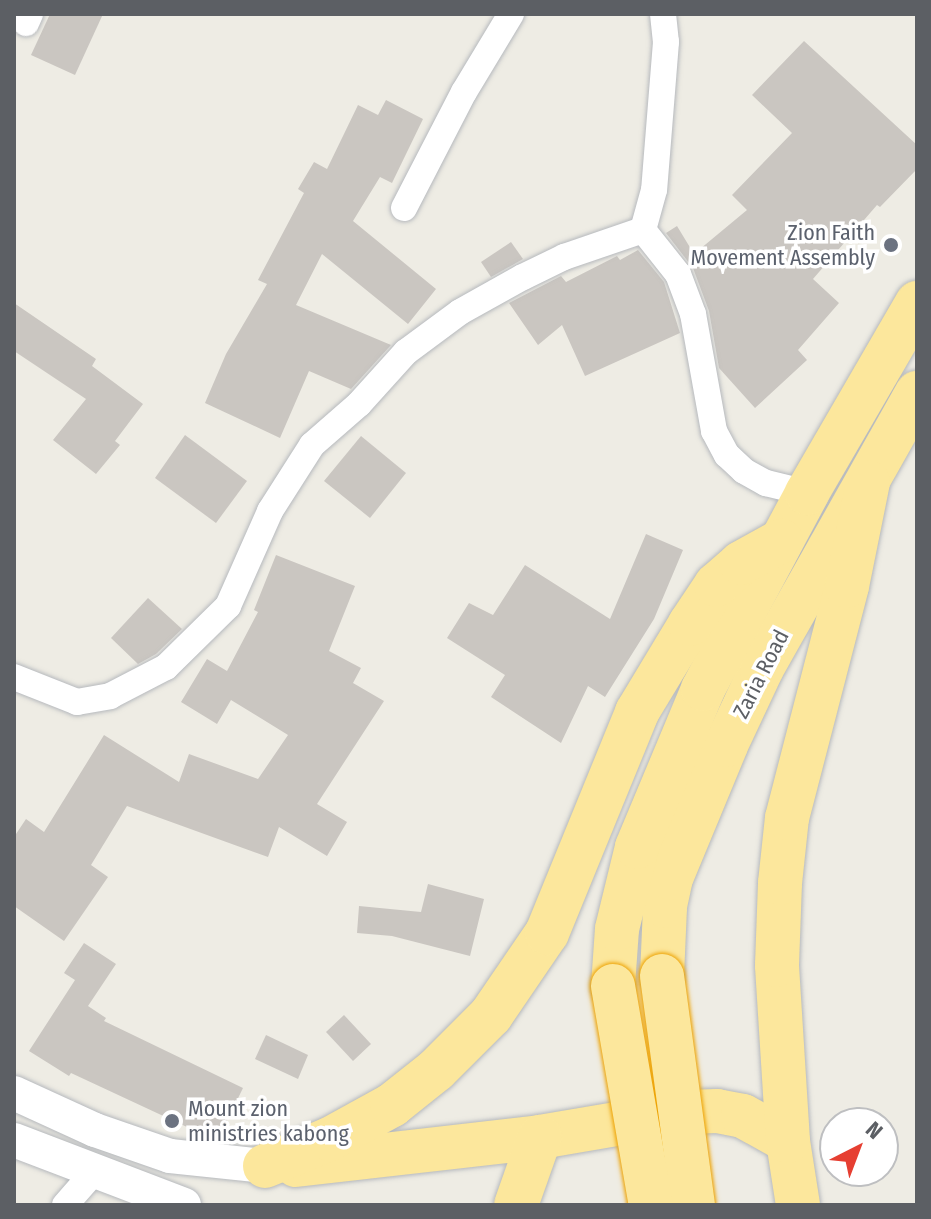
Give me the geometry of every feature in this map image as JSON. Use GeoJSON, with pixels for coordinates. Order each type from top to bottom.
{"type":"FeatureCollection","features":[{"type":"Feature","properties":{"kind":"highway"},"geometry":{"type":"LineString","coordinates":[[651,1205],[613,986],[617,929],[637,847],[703,689],[807,493],[917,303]]}},
{"type":"Feature","properties":{"kind":"highway","name":"Zaria Road"},"geometry":{"type":"LineString","coordinates":[[693,1205],[662,976],[665,906],[671,878],[689,830],[762,668],[917,393]]}},
{"type":"Feature","properties":{"kind":"highway"},"geometry":{"type":"LineString","coordinates":[[798,1205],[788,1141],[777,965],[787,818],[847,586],[868,482]]}},
{"type":"Feature","properties":{"kind":"highway"},"geometry":{"type":"LineString","coordinates":[[265,1166],[330,1139],[392,1105],[436,1070],[491,1015],[547,933],[637,712],[690,624],[716,585],[741,563],[781,541]]}},
{"type":"Feature","properties":{"kind":"highway"},"geometry":{"type":"LineString","coordinates":[[265,1166],[337,1163],[540,1137],[686,1112],[717,1111],[753,1121],[788,1141]]}},
{"type":"Feature","properties":{"kind":"highway"},"geometry":{"type":"LineString","coordinates":[[516,1205],[540,1137]]}},
{"type":"Feature","properties":{"kind":"street"},"geometry":{"type":"LineString","coordinates":[[404,208],[457,105],[511,14]]}},
{"type":"Feature","properties":{"kind":"street"},"geometry":{"type":"LineString","coordinates":[[643,230],[654,190],[666,42],[663,14]]}},
{"type":"Feature","properties":{"kind":"street"},"geometry":{"type":"LineString","coordinates":[[643,230],[678,274],[693,314],[714,431],[727,455],[744,471],[766,483],[807,493]]}},
{"type":"Feature","properties":{"kind":"street"},"geometry":{"type":"LineString","coordinates":[[14,677],[77,702],[110,696],[166,667],[228,606],[270,511],[312,445],[359,404],[406,352],[460,312],[523,277],[564,257],[643,230]]}},
{"type":"Feature","properties":{"kind":"street"},"geometry":{"type":"LineString","coordinates":[[14,1093],[95,1130],[170,1156],[265,1166]]}},
{"type":"Feature","properties":{"kind":"street"},"geometry":{"type":"LineString","coordinates":[[14,1140],[184,1205]]}},
{"type":"Feature","properties":{"kind":"street"},"geometry":{"type":"LineString","coordinates":[[65,1205],[94,1172]]}},
{"type":"Feature","properties":{"kind":"building"},"geometry":{"type":"Polygon","coordinates":[[[50,14],[103,14],[75,75],[31,55],[50,14]]]}},
{"type":"Feature","properties":{"kind":"building"},"geometry":{"type":"Polygon","coordinates":[[[804,41],[917,145],[917,169],[880,207],[877,205],[813,279],[839,303],[798,350],[807,360],[755,408],[719,368],[709,311],[693,268],[666,233],[677,226],[694,254],[747,210],[732,195],[792,133],[752,95],[804,41]]]}},
{"type":"Feature","properties":{"kind":"building"},"geometry":{"type":"Polygon","coordinates":[[[386,100],[423,119],[392,183],[380,177],[353,221],[436,289],[408,324],[322,254],[296,305],[391,345],[351,389],[309,371],[280,438],[205,403],[226,354],[267,284],[258,280],[304,193],[298,189],[314,162],[327,169],[358,105],[378,115],[386,100]]]}},
{"type":"Feature","properties":{"kind":"building"},"geometry":{"type":"Polygon","coordinates":[[[511,242],[523,259],[491,277],[481,262],[511,242]]]}},
{"type":"Feature","properties":{"kind":"building"},"geometry":{"type":"Polygon","coordinates":[[[638,250],[664,282],[680,333],[585,376],[562,325],[538,345],[509,303],[561,276],[566,282],[617,256],[620,260],[638,250]]]}},
{"type":"Feature","properties":{"kind":"building"},"geometry":{"type":"Polygon","coordinates":[[[14,303],[96,359],[92,366],[143,404],[115,441],[120,445],[96,474],[53,440],[86,399],[14,351],[14,303]]]}},
{"type":"Feature","properties":{"kind":"building"},"geometry":{"type":"Polygon","coordinates":[[[185,435],[247,481],[216,523],[155,478],[185,435]]]}},
{"type":"Feature","properties":{"kind":"building"},"geometry":{"type":"Polygon","coordinates":[[[361,436],[406,473],[370,518],[324,481],[361,436]]]}},
{"type":"Feature","properties":{"kind":"building"},"geometry":{"type":"Polygon","coordinates":[[[646,534],[683,550],[654,619],[605,697],[588,686],[561,743],[491,697],[505,675],[447,638],[469,603],[493,615],[525,565],[610,619],[646,534]]]}},
{"type":"Feature","properties":{"kind":"building"},"geometry":{"type":"Polygon","coordinates":[[[276,555],[355,586],[329,651],[361,668],[353,683],[384,701],[317,804],[347,822],[327,856],[279,827],[268,857],[127,806],[91,865],[108,877],[64,941],[14,906],[14,837],[26,819],[44,832],[104,735],[179,782],[189,754],[258,779],[288,735],[231,700],[217,724],[181,702],[207,659],[227,671],[258,612],[254,610],[276,555]]]}},
{"type":"Feature","properties":{"kind":"building"},"geometry":{"type":"Polygon","coordinates":[[[148,598],[182,629],[156,654],[138,664],[111,638],[148,598]]]}},
{"type":"Feature","properties":{"kind":"building"},"geometry":{"type":"Polygon","coordinates":[[[428,884],[484,899],[470,956],[392,936],[357,933],[359,906],[421,912],[428,884]]]}},
{"type":"Feature","properties":{"kind":"building"},"geometry":{"type":"Polygon","coordinates":[[[84,943],[116,964],[88,1006],[106,1018],[104,1021],[243,1088],[217,1141],[71,1073],[69,1076],[29,1051],[75,980],[64,973],[84,943]]]}},
{"type":"Feature","properties":{"kind":"building"},"geometry":{"type":"Polygon","coordinates":[[[344,1015],[371,1044],[353,1061],[326,1032],[344,1015]]]}},
{"type":"Feature","properties":{"kind":"building"},"geometry":{"type":"Polygon","coordinates":[[[266,1035],[308,1055],[298,1079],[255,1059],[266,1035]]]}},
{"type":"Feature","properties":{"kind":"place","name":"Zion Faith Movement Assembly"},"geometry":{"type":"Point","coordinates":[891,245]}},
{"type":"Feature","properties":{"kind":"place","name":"Mount zion ministries kabong"},"geometry":{"type":"Point","coordinates":[172,1121]}}]}
